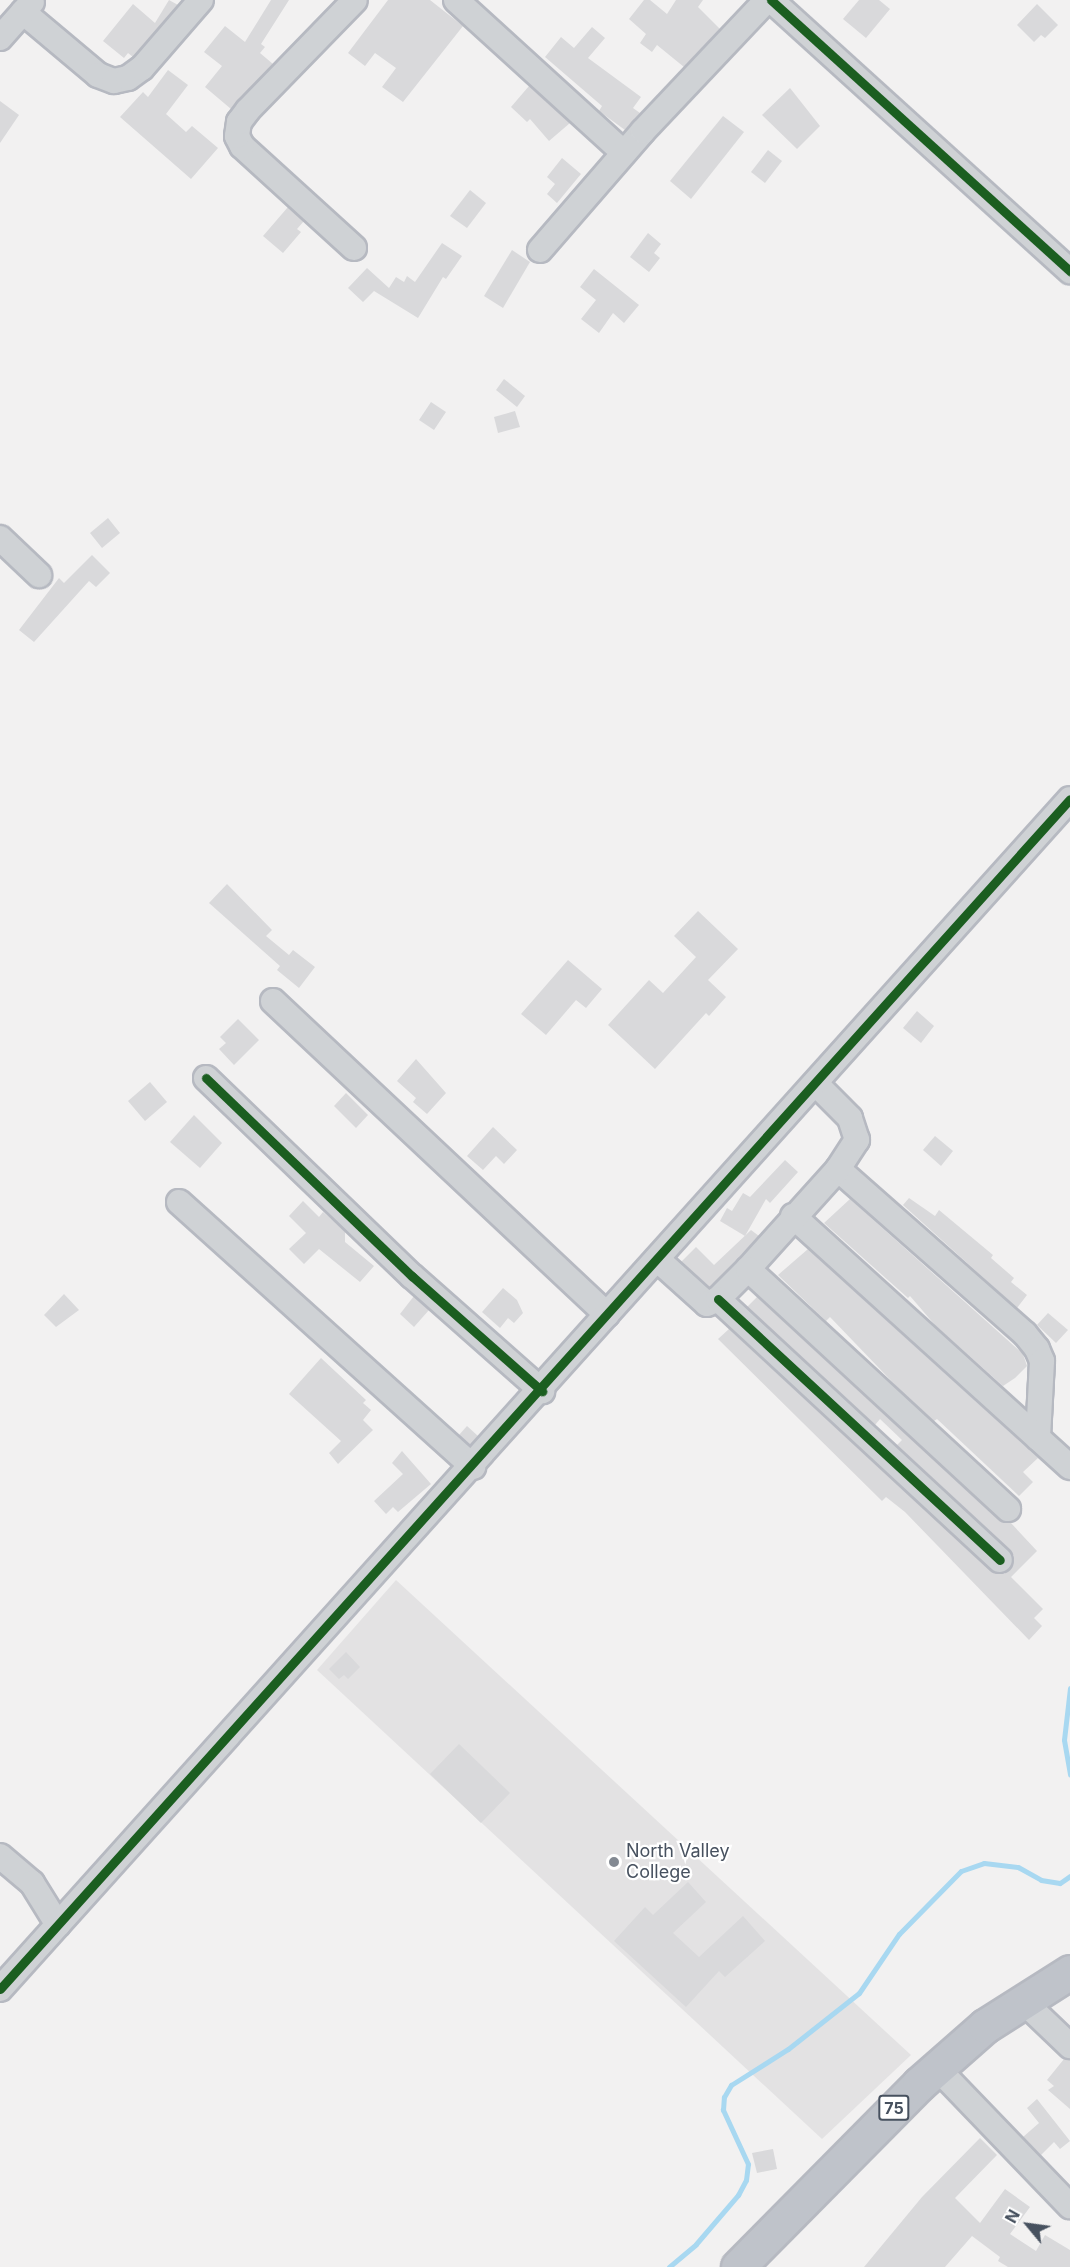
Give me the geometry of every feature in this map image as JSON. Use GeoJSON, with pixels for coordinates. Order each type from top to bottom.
{"type":"FeatureCollection","features":[{"type":"Feature","properties":{"kind":"highway","name":"75"},"geometry":{"type":"LineString","coordinates":[[738,2267],[937,2068],[985,2026],[1070,1972]]}},
{"type":"Feature","properties":{"kind":"street"},"geometry":{"type":"LineString","coordinates":[[0,38],[28,6],[98,75],[114,81],[128,78],[142,68],[201,0]]}},
{"type":"Feature","properties":{"kind":"street"},"geometry":{"type":"LineString","coordinates":[[354,248],[242,146],[237,136],[239,122],[248,110],[355,0]]}},
{"type":"Feature","properties":{"kind":"street"},"geometry":{"type":"LineString","coordinates":[[456,0],[624,153]]}},
{"type":"Feature","properties":{"kind":"street"},"geometry":{"type":"LineString","coordinates":[[540,250],[624,153],[767,0]]}},
{"type":"Feature","properties":{"kind":"street"},"geometry":{"type":"LineString","coordinates":[[771,0],[1070,271]]}},
{"type":"Feature","properties":{"kind":"street"},"geometry":{"type":"LineString","coordinates":[[0,538],[39,575]]}},
{"type":"Feature","properties":{"kind":"street"},"geometry":{"type":"LineString","coordinates":[[0,1989],[542,1391],[657,1259],[1070,799]]}},
{"type":"Feature","properties":{"kind":"street"},"geometry":{"type":"LineString","coordinates":[[273,1001],[608,1315]]}},
{"type":"Feature","properties":{"kind":"street"},"geometry":{"type":"LineString","coordinates":[[206,1078],[412,1276],[542,1391]]}},
{"type":"Feature","properties":{"kind":"street"},"geometry":{"type":"LineString","coordinates":[[657,1259],[703,1302],[718,1299],[838,1169],[852,1152],[857,1140],[856,1130],[850,1118],[815,1083]]}},
{"type":"Feature","properties":{"kind":"street"},"geometry":{"type":"LineString","coordinates":[[838,1169],[1025,1334],[1037,1349],[1042,1361],[1038,1438]]}},
{"type":"Feature","properties":{"kind":"street"},"geometry":{"type":"LineString","coordinates":[[179,1202],[473,1467]]}},
{"type":"Feature","properties":{"kind":"street"},"geometry":{"type":"LineString","coordinates":[[793,1216],[1070,1467]]}},
{"type":"Feature","properties":{"kind":"street"},"geometry":{"type":"LineString","coordinates":[[748,1269],[1008,1509]]}},
{"type":"Feature","properties":{"kind":"street"},"geometry":{"type":"LineString","coordinates":[[718,1299],[1000,1560]]}},
{"type":"Feature","properties":{"kind":"street"},"geometry":{"type":"LineString","coordinates":[[0,1856],[32,1883],[58,1925]]}},
{"type":"Feature","properties":{"kind":"street"},"geometry":{"type":"LineString","coordinates":[[1024,2002],[1070,2046]]}},
{"type":"Feature","properties":{"kind":"street"},"geometry":{"type":"LineString","coordinates":[[937,2068],[1070,2206]]}},
{"type":"Feature","properties":{"kind":"shaded area","name":"North Valley College"},"geometry":{"type":"Polygon","coordinates":[[[396,1580],[911,2055],[822,2139],[317,1670],[396,1580]]]}},
{"type":"Feature","properties":{"kind":"building"},"geometry":{"type":"Polygon","coordinates":[[[169,0],[178,5],[133,57],[128,53],[124,58],[103,41],[133,4],[155,23],[169,0]]]}},
{"type":"Feature","properties":{"kind":"building"},"geometry":{"type":"Polygon","coordinates":[[[271,0],[289,0],[261,44],[265,47],[260,53],[273,64],[231,109],[205,87],[222,66],[204,52],[225,26],[245,42],[271,0]]]}},
{"type":"Feature","properties":{"kind":"building"},"geometry":{"type":"Polygon","coordinates":[[[388,0],[430,0],[463,26],[403,102],[382,87],[396,68],[375,53],[365,66],[348,53],[388,0]]]}},
{"type":"Feature","properties":{"kind":"building"},"geometry":{"type":"Polygon","coordinates":[[[644,0],[650,0],[667,14],[676,0],[703,0],[698,7],[720,29],[684,67],[657,45],[652,52],[640,43],[646,34],[629,19],[644,0]]]}},
{"type":"Feature","properties":{"kind":"building"},"geometry":{"type":"Polygon","coordinates":[[[859,0],[879,0],[890,9],[866,38],[843,19],[859,0]]]}},
{"type":"Feature","properties":{"kind":"building"},"geometry":{"type":"Polygon","coordinates":[[[1037,4],[1058,25],[1045,38],[1041,35],[1034,42],[1017,25],[1037,4]]]}},
{"type":"Feature","properties":{"kind":"building"},"geometry":{"type":"Polygon","coordinates":[[[592,27],[605,38],[588,58],[641,97],[633,108],[640,113],[625,130],[599,111],[602,106],[545,57],[561,37],[574,48],[592,27]]]}},
{"type":"Feature","properties":{"kind":"building"},"geometry":{"type":"Polygon","coordinates":[[[168,70],[188,85],[166,114],[186,132],[192,126],[218,148],[191,179],[120,117],[143,92],[148,97],[168,70]]]}},
{"type":"Feature","properties":{"kind":"building"},"geometry":{"type":"Polygon","coordinates":[[[529,86],[570,123],[549,141],[530,119],[527,122],[511,107],[529,86]]]}},
{"type":"Feature","properties":{"kind":"building"},"geometry":{"type":"Polygon","coordinates":[[[790,88],[820,126],[797,149],[762,115],[790,88]]]}},
{"type":"Feature","properties":{"kind":"building"},"geometry":{"type":"Polygon","coordinates":[[[0,101],[19,115],[0,143],[0,101]]]}},
{"type":"Feature","properties":{"kind":"building"},"geometry":{"type":"Polygon","coordinates":[[[723,116],[744,132],[691,199],[670,181],[723,116]]]}},
{"type":"Feature","properties":{"kind":"building"},"geometry":{"type":"Polygon","coordinates":[[[768,150],[782,161],[765,183],[751,172],[768,150]]]}},
{"type":"Feature","properties":{"kind":"building"},"geometry":{"type":"Polygon","coordinates":[[[562,158],[581,174],[557,203],[547,194],[555,184],[547,177],[562,158]]]}},
{"type":"Feature","properties":{"kind":"building"},"geometry":{"type":"Polygon","coordinates":[[[470,190],[486,203],[467,228],[450,216],[470,190]]]}},
{"type":"Feature","properties":{"kind":"building"},"geometry":{"type":"Polygon","coordinates":[[[288,207],[304,221],[297,229],[301,232],[283,253],[263,236],[288,207]]]}},
{"type":"Feature","properties":{"kind":"building"},"geometry":{"type":"Polygon","coordinates":[[[648,233],[661,244],[654,253],[660,258],[649,272],[630,257],[648,233]]]}},
{"type":"Feature","properties":{"kind":"building"},"geometry":{"type":"Polygon","coordinates":[[[442,243],[462,256],[446,279],[443,277],[418,318],[374,291],[363,302],[348,288],[367,268],[389,288],[396,277],[404,282],[407,276],[415,282],[442,243]]]}},
{"type":"Feature","properties":{"kind":"building"},"geometry":{"type":"Polygon","coordinates":[[[512,250],[530,262],[503,308],[484,296],[512,250]]]}},
{"type":"Feature","properties":{"kind":"building"},"geometry":{"type":"Polygon","coordinates":[[[594,269],[639,305],[624,323],[613,313],[599,333],[581,319],[596,300],[580,287],[594,269]]]}},
{"type":"Feature","properties":{"kind":"building"},"geometry":{"type":"Polygon","coordinates":[[[504,379],[525,396],[517,407],[496,390],[504,379]]]}},
{"type":"Feature","properties":{"kind":"building"},"geometry":{"type":"Polygon","coordinates":[[[431,402],[446,412],[434,430],[419,420],[431,402]]]}},
{"type":"Feature","properties":{"kind":"building"},"geometry":{"type":"Polygon","coordinates":[[[515,411],[520,427],[498,433],[494,417],[515,411]]]}},
{"type":"Feature","properties":{"kind":"building"},"geometry":{"type":"Polygon","coordinates":[[[108,518],[120,533],[102,548],[90,533],[108,518]]]}},
{"type":"Feature","properties":{"kind":"building"},"geometry":{"type":"Polygon","coordinates":[[[92,555],[110,573],[96,587],[89,581],[34,642],[19,630],[59,578],[64,583],[92,555]]]}},
{"type":"Feature","properties":{"kind":"building"},"geometry":{"type":"Polygon","coordinates":[[[227,884],[272,930],[266,936],[289,955],[293,950],[315,967],[299,988],[277,970],[280,966],[209,903],[227,884]]]}},
{"type":"Feature","properties":{"kind":"building"},"geometry":{"type":"Polygon","coordinates":[[[698,911],[738,949],[708,980],[726,997],[709,1016],[706,1013],[655,1069],[608,1025],[649,980],[663,993],[696,957],[674,936],[698,911]]]}},
{"type":"Feature","properties":{"kind":"building"},"geometry":{"type":"Polygon","coordinates":[[[568,960],[602,989],[586,1008],[576,1000],[546,1035],[521,1014],[568,960]]]}},
{"type":"Feature","properties":{"kind":"building"},"geometry":{"type":"Polygon","coordinates":[[[917,1011],[934,1026],[921,1043],[903,1028],[917,1011]]]}},
{"type":"Feature","properties":{"kind":"building"},"geometry":{"type":"Polygon","coordinates":[[[238,1019],[259,1040],[234,1065],[219,1049],[226,1043],[220,1037],[238,1019]]]}},
{"type":"Feature","properties":{"kind":"building"},"geometry":{"type":"Polygon","coordinates":[[[416,1059],[446,1093],[427,1114],[413,1102],[416,1098],[397,1081],[416,1059]]]}},
{"type":"Feature","properties":{"kind":"building"},"geometry":{"type":"Polygon","coordinates":[[[150,1082],[167,1102],[145,1121],[128,1101],[150,1082]]]}},
{"type":"Feature","properties":{"kind":"building"},"geometry":{"type":"Polygon","coordinates":[[[346,1093],[368,1115],[356,1128],[334,1106],[346,1093]]]}},
{"type":"Feature","properties":{"kind":"building"},"geometry":{"type":"Polygon","coordinates":[[[194,1115],[222,1143],[200,1168],[170,1142],[194,1115]]]}},
{"type":"Feature","properties":{"kind":"building"},"geometry":{"type":"Polygon","coordinates":[[[493,1127],[517,1150],[504,1164],[496,1156],[483,1170],[467,1156],[493,1127]]]}},
{"type":"Feature","properties":{"kind":"building"},"geometry":{"type":"Polygon","coordinates":[[[935,1136],[953,1151],[941,1166],[923,1150],[935,1136]]]}},
{"type":"Feature","properties":{"kind":"building"},"geometry":{"type":"Polygon","coordinates":[[[785,1160],[798,1172],[770,1203],[766,1199],[745,1236],[720,1221],[727,1208],[732,1211],[743,1193],[750,1197],[785,1160]]]}},
{"type":"Feature","properties":{"kind":"building"},"geometry":{"type":"Polygon","coordinates":[[[909,1198],[935,1216],[939,1210],[993,1255],[991,1258],[1014,1278],[1011,1282],[1027,1295],[1017,1308],[903,1205],[909,1198]]]}},
{"type":"Feature","properties":{"kind":"building"},"geometry":{"type":"Polygon","coordinates":[[[850,1199],[1023,1354],[1027,1366],[1015,1378],[1003,1386],[935,1325],[910,1296],[908,1298],[824,1223],[850,1199]]]}},
{"type":"Feature","properties":{"kind":"building"},"geometry":{"type":"Polygon","coordinates":[[[303,1201],[319,1217],[323,1212],[335,1222],[345,1232],[345,1242],[374,1266],[360,1282],[319,1249],[304,1264],[289,1249],[306,1233],[289,1216],[303,1201]]]}},
{"type":"Feature","properties":{"kind":"building"},"geometry":{"type":"Polygon","coordinates":[[[751,1230],[759,1236],[710,1287],[681,1262],[696,1247],[714,1265],[751,1230]]]}},
{"type":"Feature","properties":{"kind":"building"},"geometry":{"type":"Polygon","coordinates":[[[808,1249],[1038,1458],[1023,1472],[1033,1482],[1019,1496],[937,1419],[934,1421],[902,1392],[830,1317],[826,1321],[778,1275],[808,1249]]]}},
{"type":"Feature","properties":{"kind":"building"},"geometry":{"type":"Polygon","coordinates":[[[503,1288],[517,1300],[523,1313],[514,1323],[508,1318],[500,1328],[482,1312],[503,1288]]]}},
{"type":"Feature","properties":{"kind":"building"},"geometry":{"type":"Polygon","coordinates":[[[64,1294],[79,1310],[56,1327],[44,1315],[64,1294]]]}},
{"type":"Feature","properties":{"kind":"building"},"geometry":{"type":"Polygon","coordinates":[[[414,1296],[429,1310],[414,1327],[400,1314],[414,1296]]]}},
{"type":"Feature","properties":{"kind":"building"},"geometry":{"type":"Polygon","coordinates":[[[757,1297],[998,1519],[1011,1523],[1037,1551],[1011,1577],[1043,1609],[1034,1618],[1042,1626],[1029,1640],[905,1512],[886,1497],[882,1501],[718,1339],[729,1329],[990,1570],[1004,1574],[1011,1569],[1014,1556],[1010,1550],[897,1445],[902,1440],[880,1419],[875,1425],[747,1307],[757,1297]]]}},
{"type":"Feature","properties":{"kind":"building"},"geometry":{"type":"Polygon","coordinates":[[[1048,1313],[1068,1330],[1056,1343],[1037,1325],[1048,1313]]]}},
{"type":"Feature","properties":{"kind":"building"},"geometry":{"type":"Polygon","coordinates":[[[321,1358],[366,1400],[363,1403],[371,1410],[363,1420],[373,1430],[338,1464],[329,1453],[341,1441],[289,1394],[321,1358]]]}},
{"type":"Feature","properties":{"kind":"building"},"geometry":{"type":"Polygon","coordinates":[[[467,1426],[478,1436],[470,1445],[459,1435],[467,1426]]]}},
{"type":"Feature","properties":{"kind":"building"},"geometry":{"type":"Polygon","coordinates":[[[402,1451],[431,1484],[398,1512],[393,1507],[386,1514],[374,1501],[403,1474],[392,1463],[402,1451]]]}},
{"type":"Feature","properties":{"kind":"building"},"geometry":{"type":"Polygon","coordinates":[[[346,1652],[360,1667],[348,1679],[344,1675],[339,1679],[329,1669],[346,1652]]]}},
{"type":"Feature","properties":{"kind":"building"},"geometry":{"type":"Polygon","coordinates":[[[459,1744],[510,1793],[481,1823],[430,1774],[459,1744]]]}},
{"type":"Feature","properties":{"kind":"building"},"geometry":{"type":"Polygon","coordinates":[[[688,1882],[706,1902],[673,1933],[699,1957],[743,1916],[765,1941],[725,1977],[719,1971],[686,2007],[614,1941],[645,1907],[653,1915],[688,1882]]]}},
{"type":"Feature","properties":{"kind":"building"},"geometry":{"type":"Polygon","coordinates":[[[1064,2059],[1070,2060],[1070,2109],[1048,2090],[1054,2086],[1047,2080],[1064,2059]]]}},
{"type":"Feature","properties":{"kind":"building"},"geometry":{"type":"Polygon","coordinates":[[[1037,2099],[1070,2141],[1060,2149],[1054,2142],[1041,2155],[1023,2137],[1039,2123],[1027,2108],[1037,2099]]]}},
{"type":"Feature","properties":{"kind":"building"},"geometry":{"type":"Polygon","coordinates":[[[980,2138],[997,2155],[955,2198],[980,2223],[1005,2189],[1030,2207],[1010,2234],[1036,2251],[1045,2235],[1070,2250],[1070,2267],[1008,2267],[998,2261],[1000,2257],[972,2236],[945,2267],[864,2267],[922,2197],[980,2138]]]}},
{"type":"Feature","properties":{"kind":"building"},"geometry":{"type":"Polygon","coordinates":[[[773,2149],[777,2169],[757,2173],[752,2153],[773,2149]]]}},
{"type":"Feature","properties":{"kind":"waterway"},"geometry":{"type":"LineString","coordinates":[[1070,1688],[1064,1740],[1070,1774]]}},
{"type":"Feature","properties":{"kind":"waterway"},"geometry":{"type":"LineString","coordinates":[[669,2267],[696,2244],[738,2195],[746,2180],[748,2164],[723,2110],[724,2097],[731,2085],[788,2049],[859,1993],[899,1934],[961,1871],[984,1863],[1018,1867],[1041,1880],[1060,1883],[1070,1876]]}},
{"type":"Feature","properties":{"kind":"cycle path"},"geometry":{"type":"LineString","coordinates":[[771,0],[1070,271]]}},
{"type":"Feature","properties":{"kind":"cycle path"},"geometry":{"type":"LineString","coordinates":[[0,1989],[1070,799]]}},
{"type":"Feature","properties":{"kind":"cycle path"},"geometry":{"type":"LineString","coordinates":[[206,1078],[412,1276],[542,1391]]}},
{"type":"Feature","properties":{"kind":"cycle path"},"geometry":{"type":"LineString","coordinates":[[718,1299],[1000,1560]]}},
{"type":"Feature","properties":{"kind":"place","name":"North Valley College"},"geometry":{"type":"Point","coordinates":[614,1862]}}]}
